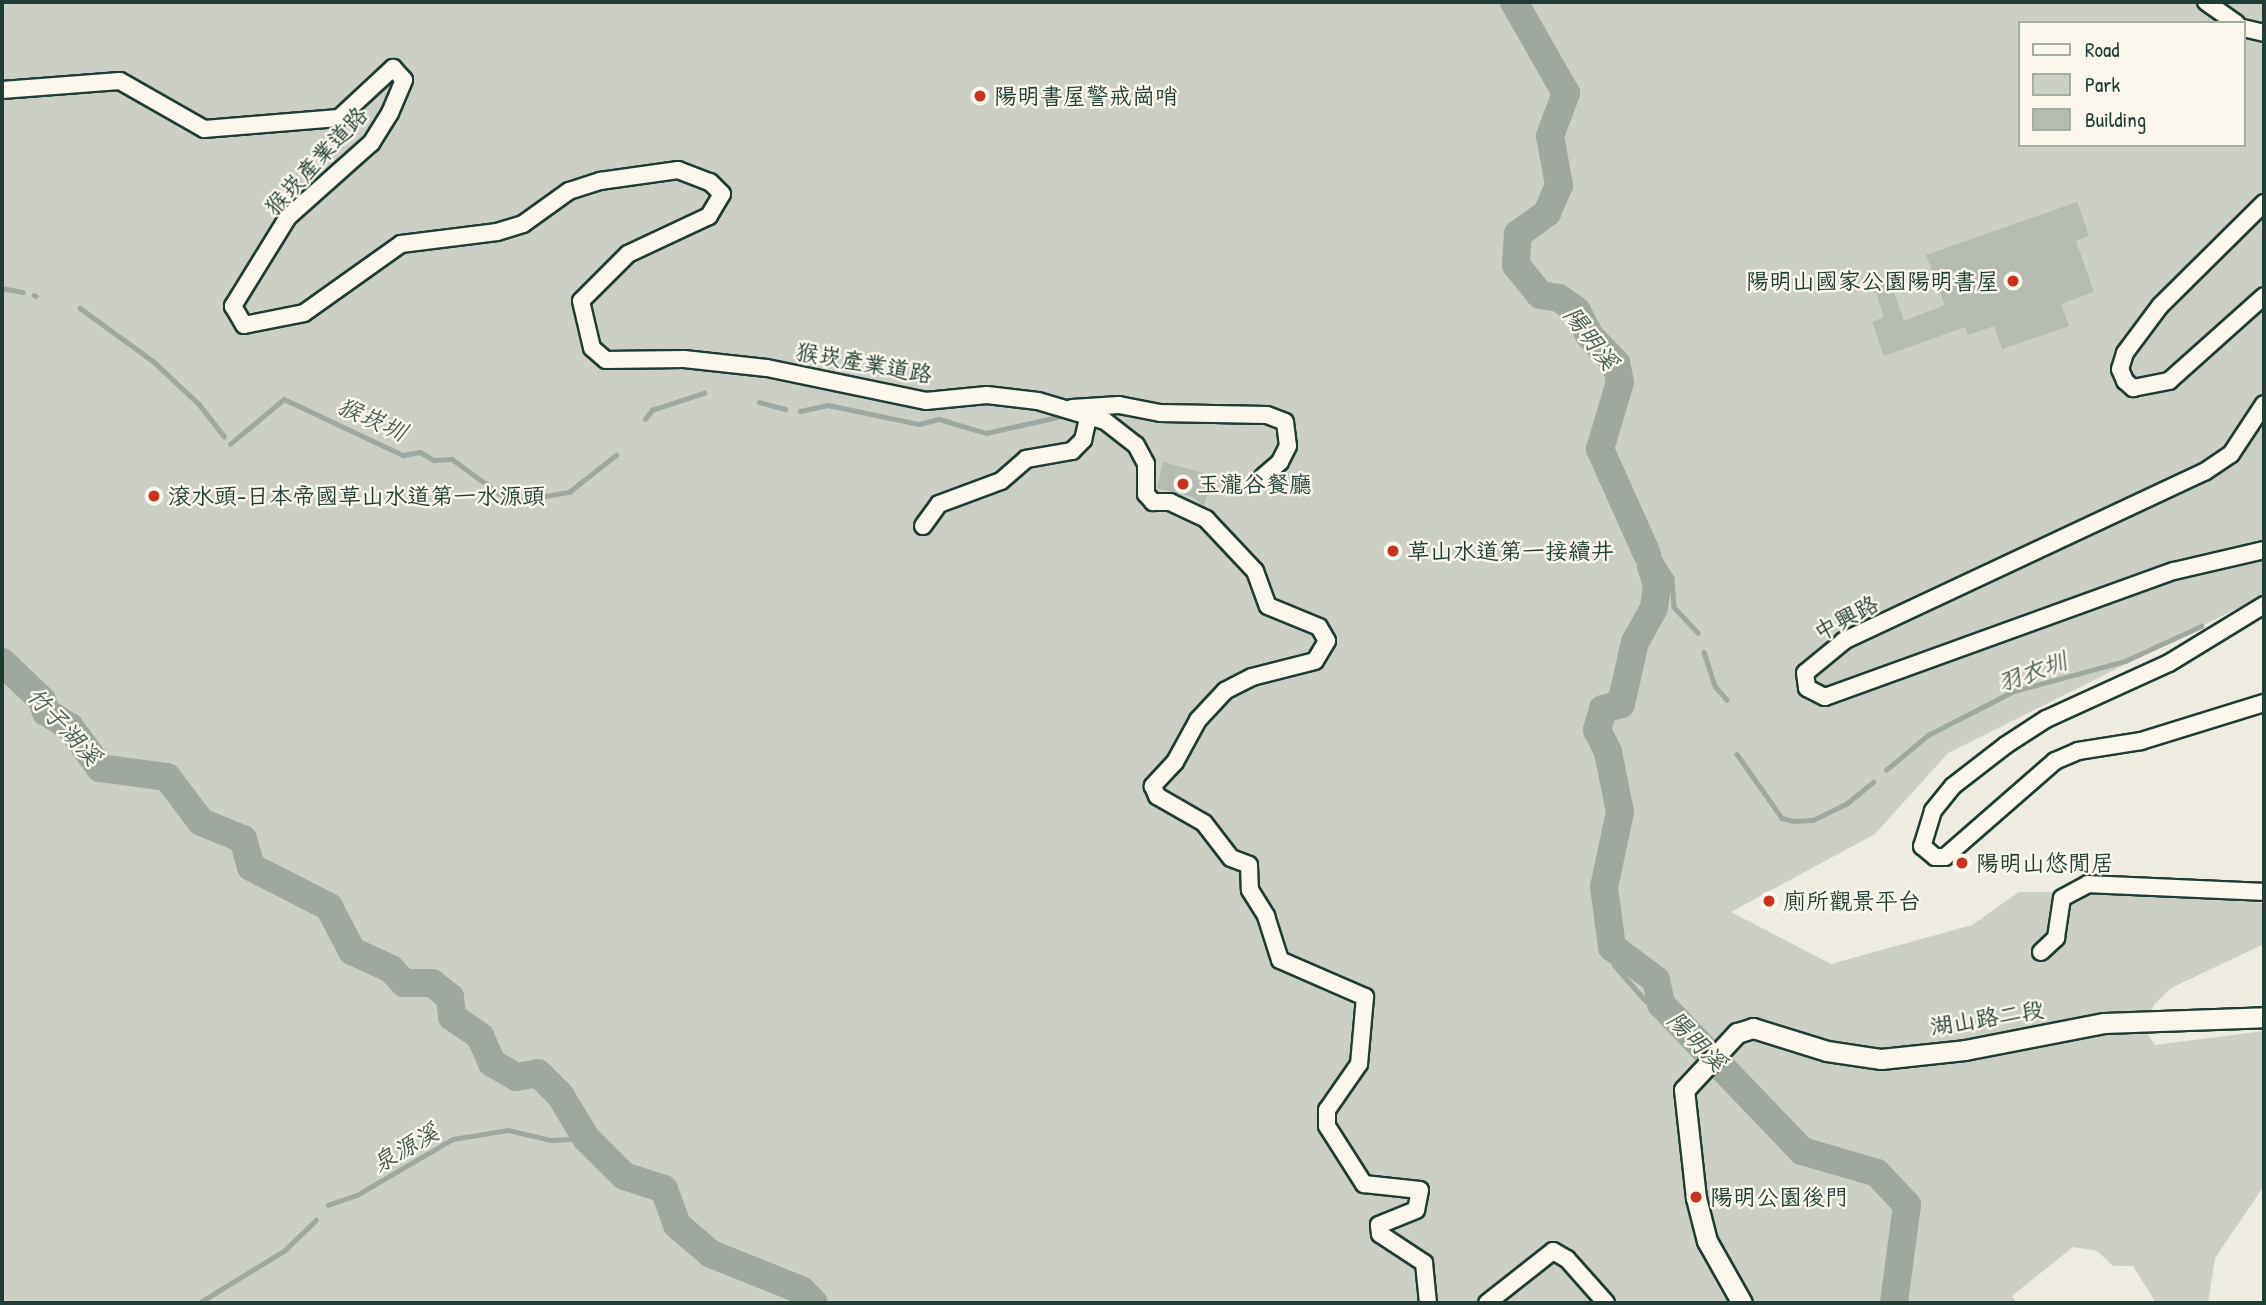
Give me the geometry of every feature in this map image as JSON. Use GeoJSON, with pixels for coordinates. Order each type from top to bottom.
{"type":"FeatureCollection","features":[{"type":"Feature","properties":{"kind":"street"},"geometry":{"type":"LineString","coordinates":[[2206,2],[2233,21]]}},
{"type":"Feature","properties":{"kind":"street"},"geometry":{"type":"LineString","coordinates":[[2245,28],[2264,33]]}},
{"type":"Feature","properties":{"kind":"street","name":"猴崁產業道路"},"geometry":{"type":"LineString","coordinates":[[2,90],[120,81],[205,129],[339,118],[393,68],[404,80],[390,113],[371,143],[288,217],[233,306],[244,325],[304,313],[401,244],[497,232],[523,224],[569,191],[600,181],[678,170],[710,182],[722,194],[709,216],[628,254],[581,301],[592,348],[606,360],[684,359],[767,368],[926,401],[987,395],[1072,408],[1088,419],[1105,421],[1136,445],[1146,464],[1146,494],[1153,502],[1170,502],[1206,519],[1255,571],[1268,606],[1319,627],[1327,641],[1315,661],[1252,677],[1225,691],[1198,720],[1175,762],[1153,786],[1157,796],[1204,823],[1231,858],[1249,865],[1250,890],[1266,916],[1280,960],[1365,997],[1359,1064],[1327,1110],[1326,1126],[1364,1184],[1420,1190],[1416,1210],[1379,1225],[1380,1234],[1424,1263],[1428,1303]]}},
{"type":"Feature","properties":{"kind":"street"},"geometry":{"type":"LineString","coordinates":[[2264,203],[2160,306],[2124,353],[2120,369],[2125,380],[2133,388],[2169,381],[2264,296]]}},
{"type":"Feature","properties":{"kind":"street","name":"中興路"},"geometry":{"type":"LineString","coordinates":[[2264,404],[2231,454],[2204,472],[1844,641],[1805,673],[1807,688],[1825,697],[2174,571],[2264,550]]}},
{"type":"Feature","properties":{"kind":"street"},"geometry":{"type":"LineString","coordinates":[[1072,408],[1119,405],[1160,414],[1267,415],[1285,422],[1288,446],[1280,462],[1264,477]]}},
{"type":"Feature","properties":{"kind":"street"},"geometry":{"type":"LineString","coordinates":[[923,526],[939,504],[1002,481],[1026,459],[1072,451],[1083,440],[1088,419]]}},
{"type":"Feature","properties":{"kind":"street"},"geometry":{"type":"LineString","coordinates":[[2264,605],[2169,663],[2046,719],[2006,745],[1953,786],[1933,811],[1923,846],[1935,857],[1945,857],[2055,761],[2078,751],[2141,741],[2264,703]]}},
{"type":"Feature","properties":{"kind":"street"},"geometry":{"type":"LineString","coordinates":[[2041,952],[2056,938],[2062,898],[2088,884],[2264,891]]}},
{"type":"Feature","properties":{"kind":"street","name":"湖山路二段"},"geometry":{"type":"LineString","coordinates":[[1742,1303],[1707,1241],[1696,1199],[1684,1090],[1725,1042],[1753,1028],[1827,1051],[1881,1059],[1965,1050],[2104,1023],[2264,1017]]}},
{"type":"Feature","properties":{"kind":"street"},"geometry":{"type":"LineString","coordinates":[[1487,1303],[1553,1251],[1567,1259],[1606,1303]]}},
{"type":"Feature","properties":{"kind":"green space"},"geometry":{"type":"Polygon","coordinates":[[[2,2],[2264,2],[2264,595],[1948,753],[1875,834],[1731,912],[1831,964],[1972,925],[2019,892],[2111,892],[2264,903],[2264,944],[2171,988],[2154,1005],[2144,1029],[2155,1045],[2264,1031],[2264,1186],[2215,1258],[2208,1303],[2156,1303],[2133,1266],[2113,1266],[2097,1251],[2073,1247],[2012,1296],[2017,1303],[2,1303],[2,2]]]}},
{"type":"Feature","properties":{"kind":"building","name":"陽明山國家公園陽明書屋"},"geometry":{"type":"Polygon","coordinates":[[[2077,202],[2089,236],[2076,241],[2094,292],[2061,304],[2069,326],[2002,349],[1994,326],[1968,335],[1965,327],[1884,356],[1872,322],[1884,317],[1873,284],[1889,279],[1904,321],[1945,305],[1926,255],[2077,202]]]}},
{"type":"Feature","properties":{"kind":"building","name":"玉瀧谷餐廳"},"geometry":{"type":"Polygon","coordinates":[[[1163,462],[1203,473],[1202,479],[1212,481],[1204,506],[1193,497],[1157,488],[1163,462]]]}},
{"type":"Feature","properties":{"kind":"waterway","name":"陽明溪"},"geometry":{"type":"LineString","coordinates":[[1029,2],[1054,2]]}},
{"type":"Feature","properties":{"kind":"waterway","name":"陽明溪"},"geometry":{"type":"LineString","coordinates":[[1514,2],[1566,93],[1550,136],[1559,185],[1547,213],[1518,234],[1516,265],[1540,295],[1559,298],[1577,311],[1589,335],[1616,363],[1620,382],[1600,449],[1647,554]]}},
{"type":"Feature","properties":{"kind":"waterway","name":"猴崁圳"},"geometry":{"type":"LineString","coordinates":[[2,288],[23,292]]}},
{"type":"Feature","properties":{"kind":"waterway","name":"猴崁圳"},"geometry":{"type":"LineString","coordinates":[[80,308],[153,361],[199,404],[224,436]]}},
{"type":"Feature","properties":{"kind":"waterway","name":"猴崁圳"},"geometry":{"type":"LineString","coordinates":[[645,419],[652,410],[704,393]]}},
{"type":"Feature","properties":{"kind":"waterway","name":"猴崁圳"},"geometry":{"type":"LineString","coordinates":[[230,444],[284,399],[403,455],[420,452],[434,460],[452,459],[511,502],[569,492],[616,455]]}},
{"type":"Feature","properties":{"kind":"waterway","name":"猴崁圳"},"geometry":{"type":"LineString","coordinates":[[759,402],[785,409]]}},
{"type":"Feature","properties":{"kind":"waterway"},"geometry":{"type":"LineString","coordinates":[[800,411],[828,405],[919,424],[939,419],[986,433],[1062,416]]}},
{"type":"Feature","properties":{"kind":"waterway","name":"羽衣圳"},"geometry":{"type":"LineString","coordinates":[[1641,543],[1654,550],[1672,578],[1674,607],[1698,633]]}},
{"type":"Feature","properties":{"kind":"waterway","name":"陽明溪"},"geometry":{"type":"LineString","coordinates":[[1651,566],[1657,586],[1654,608],[1635,642],[1621,704],[1603,709],[1597,730],[1608,752],[1620,812],[1604,887],[1612,947],[1656,980],[1661,1004],[1802,1151],[1877,1173],[1907,1205],[1894,1303]]}},
{"type":"Feature","properties":{"kind":"waterway","name":"羽衣圳"},"geometry":{"type":"LineString","coordinates":[[1886,770],[1928,735],[2014,691],[2125,661],[2201,626]]}},
{"type":"Feature","properties":{"kind":"waterway","name":"羽衣圳"},"geometry":{"type":"LineString","coordinates":[[1704,652],[1715,686],[1727,700]]}},
{"type":"Feature","properties":{"kind":"waterway","name":"竹子湖溪"},"geometry":{"type":"LineString","coordinates":[[2,662],[42,700],[46,712],[70,727],[100,768],[167,777],[201,822],[243,839],[251,867],[329,907],[352,951],[391,969],[404,983],[432,983],[450,997],[452,1017],[480,1036],[492,1063],[516,1077],[538,1073],[560,1095],[586,1138],[624,1176],[664,1189],[677,1225],[711,1254],[801,1290],[814,1303]]}},
{"type":"Feature","properties":{"kind":"waterway","name":"羽衣圳"},"geometry":{"type":"LineString","coordinates":[[1737,754],[1782,818],[1793,821],[1813,820],[1846,804],[1873,782]]}},
{"type":"Feature","properties":{"kind":"waterway"},"geometry":{"type":"LineString","coordinates":[[1612,947],[1615,966],[1646,1001],[1661,1004]]}},
{"type":"Feature","properties":{"kind":"waterway","name":"泉源溪"},"geometry":{"type":"LineString","coordinates":[[328,1205],[357,1195],[453,1139],[508,1130],[551,1140],[586,1138]]}},
{"type":"Feature","properties":{"kind":"waterway","name":"泉源溪"},"geometry":{"type":"LineString","coordinates":[[199,1303],[285,1250],[316,1220]]}},
{"type":"Feature","properties":{"kind":"place","name":"陽明書屋警戒崗哨"},"geometry":{"type":"Point","coordinates":[980,96]}},
{"type":"Feature","properties":{"kind":"place","name":"陽明山國家公園陽明書屋"},"geometry":{"type":"Point","coordinates":[2013,281]}},
{"type":"Feature","properties":{"kind":"place","name":"玉瀧谷餐廳"},"geometry":{"type":"Point","coordinates":[1183,484]}},
{"type":"Feature","properties":{"kind":"place","name":"滾水頭-日本帝國草山水道第一水源頭"},"geometry":{"type":"Point","coordinates":[154,496]}},
{"type":"Feature","properties":{"kind":"place","name":"草山水道第一接續井"},"geometry":{"type":"Point","coordinates":[1393,551]}},
{"type":"Feature","properties":{"kind":"place","name":"陽明山悠閒居"},"geometry":{"type":"Point","coordinates":[1962,863]}},
{"type":"Feature","properties":{"kind":"place","name":"廁所觀景平台"},"geometry":{"type":"Point","coordinates":[1769,901]}},
{"type":"Feature","properties":{"kind":"place","name":"陽明公園後門"},"geometry":{"type":"Point","coordinates":[1696,1197]}}]}
